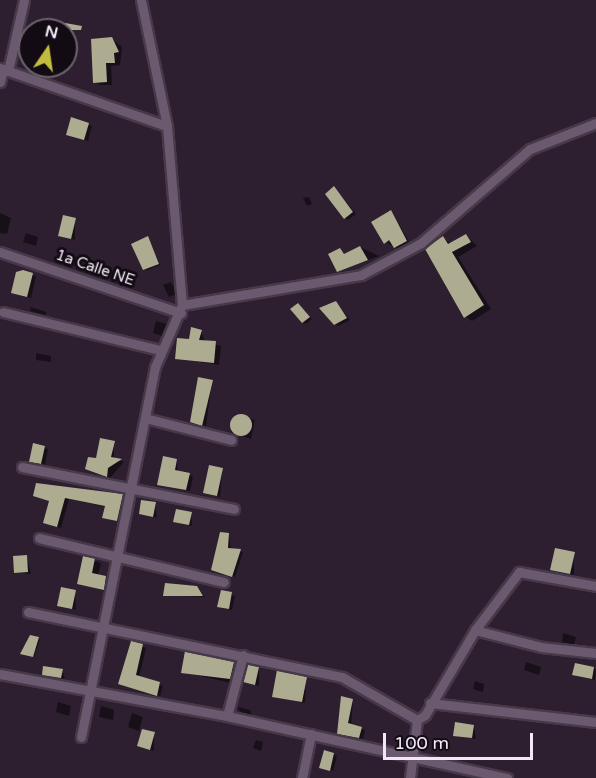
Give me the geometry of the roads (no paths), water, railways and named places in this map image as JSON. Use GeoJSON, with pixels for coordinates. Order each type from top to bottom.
{"type":"FeatureCollection","features":[{"type":"Feature","properties":{"kind":"street"},"geometry":{"type":"LineString","coordinates":[[0,81],[24,0]]}},
{"type":"Feature","properties":{"kind":"street"},"geometry":{"type":"LineString","coordinates":[[81,737],[160,350],[182,309],[167,126],[141,0]]}},
{"type":"Feature","properties":{"kind":"street"},"geometry":{"type":"LineString","coordinates":[[4,70],[167,126]]}},
{"type":"Feature","properties":{"kind":"street"},"geometry":{"type":"LineString","coordinates":[[182,309],[361,276],[421,243],[530,149],[596,123]]}},
{"type":"Feature","properties":{"kind":"street","name":"1a Calle NE"},"geometry":{"type":"LineString","coordinates":[[0,252],[182,309]]}},
{"type":"Feature","properties":{"kind":"street"},"geometry":{"type":"LineString","coordinates":[[3,312],[160,350]]}},
{"type":"Feature","properties":{"kind":"street"},"geometry":{"type":"LineString","coordinates":[[145,418],[231,440]]}},
{"type":"Feature","properties":{"kind":"street"},"geometry":{"type":"LineString","coordinates":[[22,467],[234,509]]}},
{"type":"Feature","properties":{"kind":"street"},"geometry":{"type":"LineString","coordinates":[[39,538],[118,554],[224,582]]}},
{"type":"Feature","properties":{"kind":"street"},"geometry":{"type":"LineString","coordinates":[[410,778],[414,760],[417,720],[475,630],[519,572],[596,586]]}},
{"type":"Feature","properties":{"kind":"street"},"geometry":{"type":"LineString","coordinates":[[28,612],[104,624],[342,677],[417,720]]}},
{"type":"Feature","properties":{"kind":"street"},"geometry":{"type":"LineString","coordinates":[[475,630],[542,647],[596,653]]}},
{"type":"Feature","properties":{"kind":"street"},"geometry":{"type":"LineString","coordinates":[[227,716],[243,655]]}},
{"type":"Feature","properties":{"kind":"street"},"geometry":{"type":"LineString","coordinates":[[0,674],[227,716],[312,734],[414,760],[507,778]]}},
{"type":"Feature","properties":{"kind":"street"},"geometry":{"type":"LineString","coordinates":[[430,703],[596,722]]}},
{"type":"Feature","properties":{"kind":"street"},"geometry":{"type":"LineString","coordinates":[[302,778],[312,734]]}}]}
